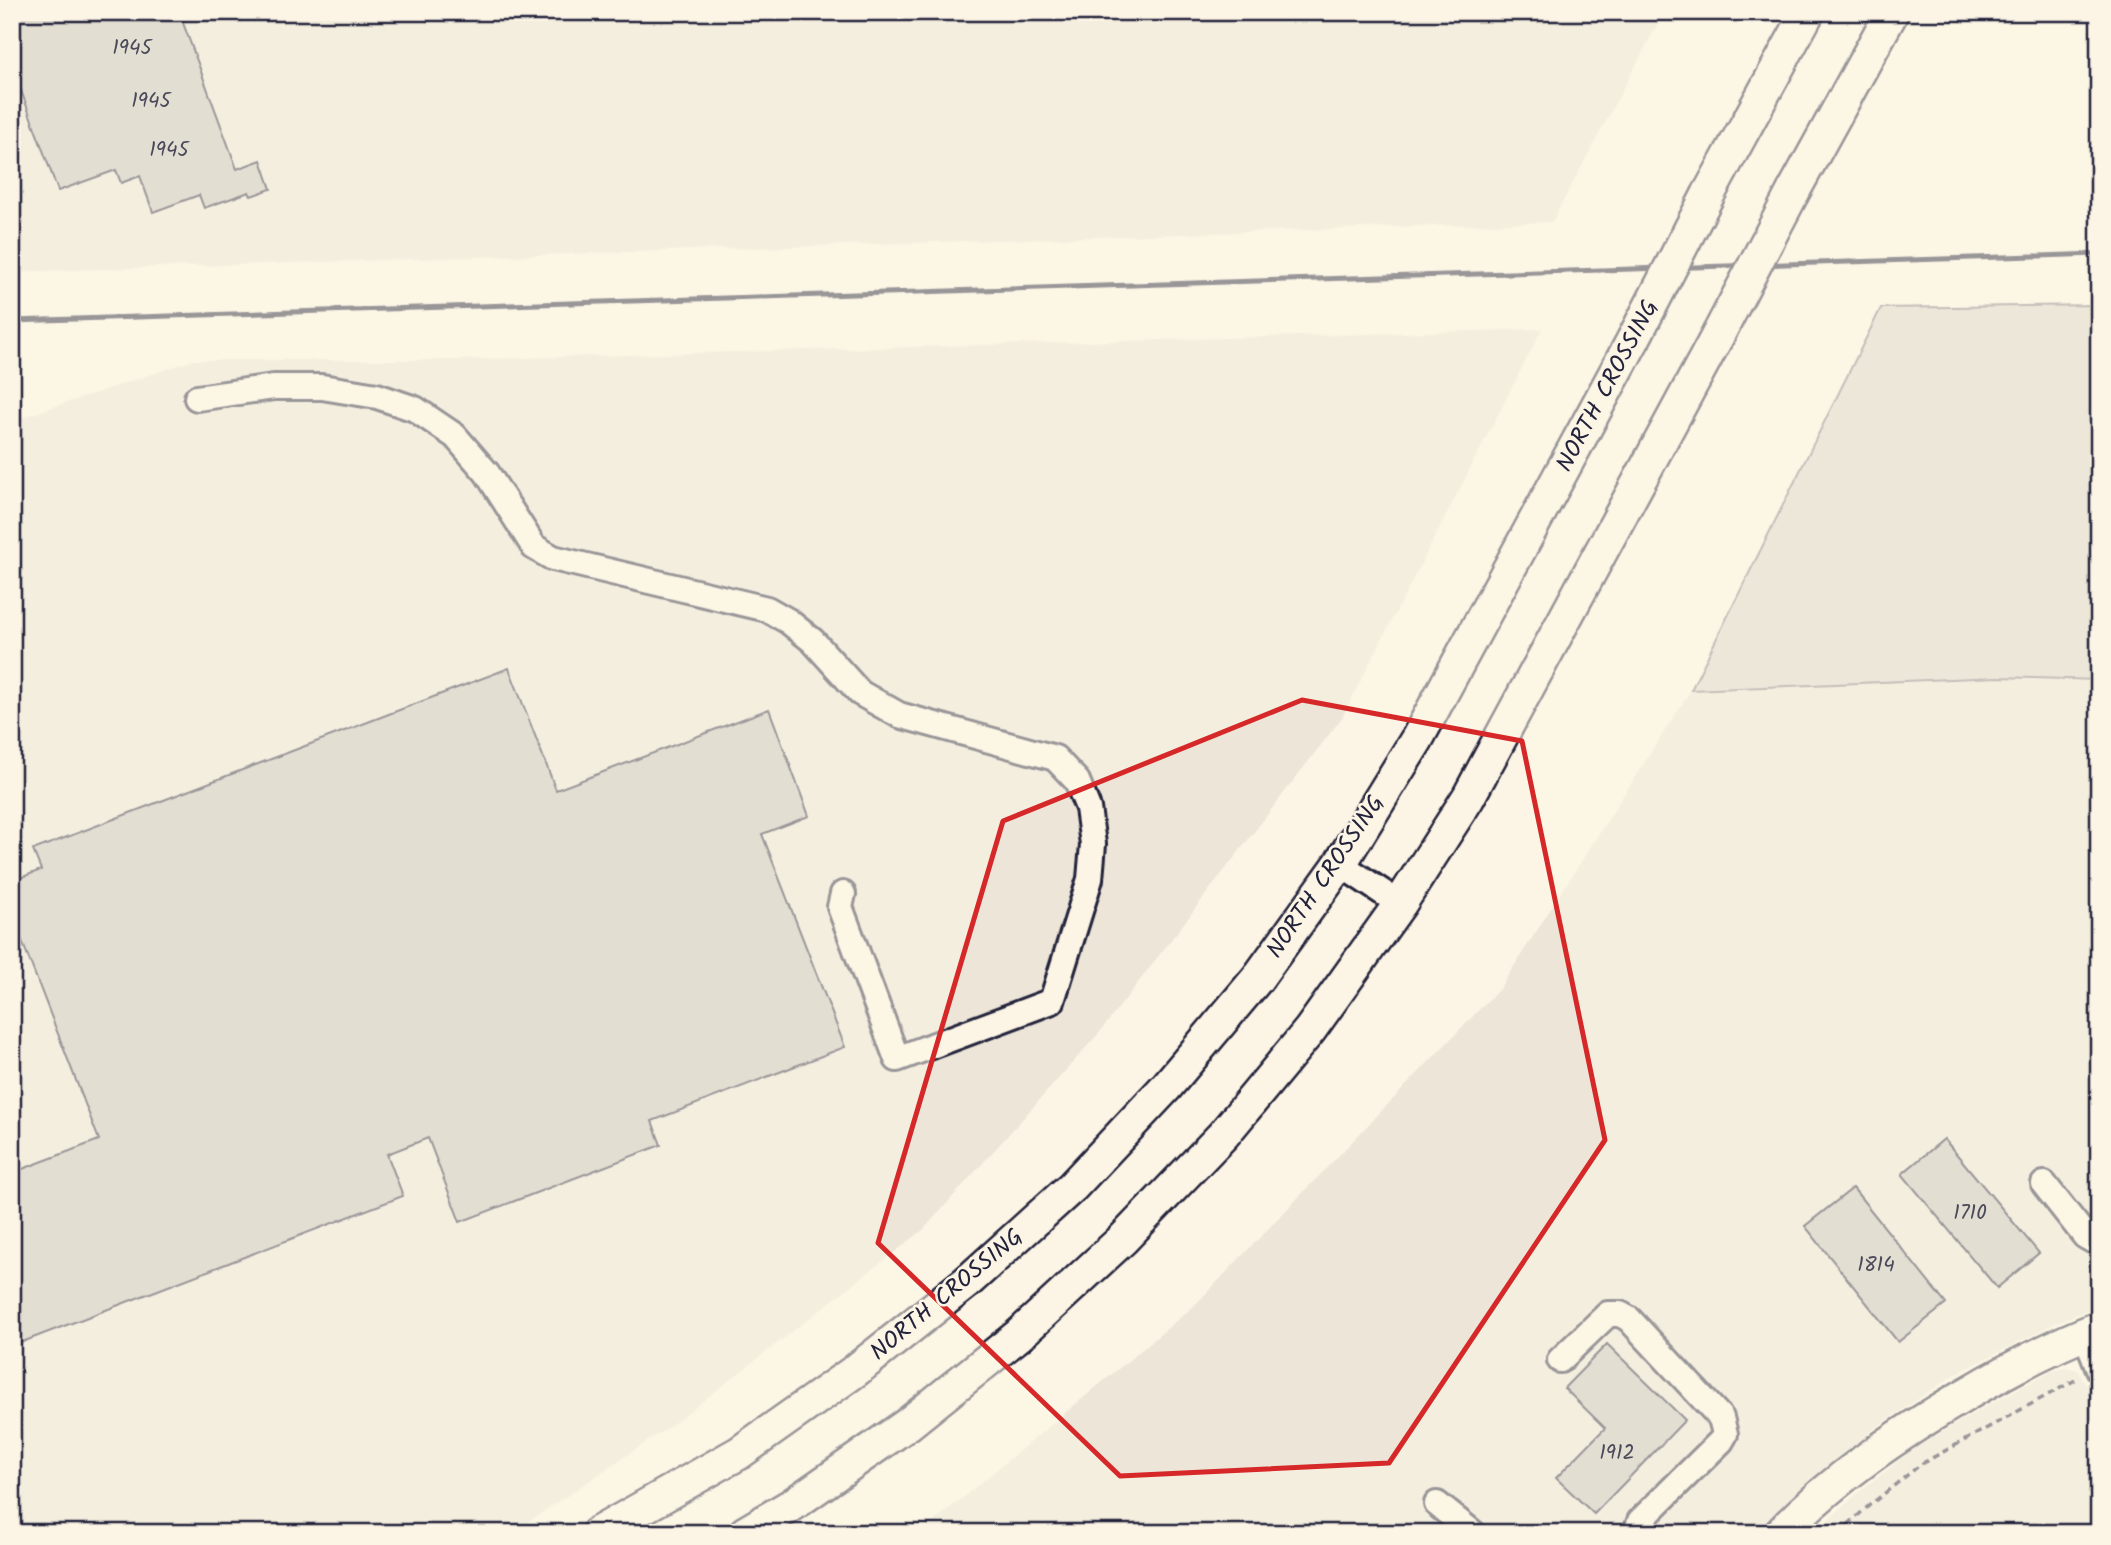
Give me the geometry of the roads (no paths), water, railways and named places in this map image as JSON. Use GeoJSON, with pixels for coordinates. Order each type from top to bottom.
{"type":"FeatureCollection","features":[{"type":"Feature","properties":{"kind":"main road","name":"NORTH CROSSING"},"geometry":{"type":"LineString","coordinates":[[577,1533],[608,1528],[738,1453],[855,1371],[967,1283],[1072,1187],[1167,1086],[1257,979],[1340,864],[1417,739],[1808,12]]}},
{"type":"Feature","properties":{"kind":"main road"},"geometry":{"type":"LineString","coordinates":[[745,1533],[792,1505],[908,1424],[1019,1335],[1123,1239],[1223,1135],[1310,1030],[1400,904],[1468,798],[1892,12]]}},
{"type":"Feature","properties":{"kind":"main road"},"geometry":{"type":"LineString","coordinates":[[1781,1533],[1850,1472],[1918,1423],[2002,1374],[2092,1331]]}},
{"type":"Feature","properties":{"kind":"street"},"geometry":{"type":"LineString","coordinates":[[197,398],[274,387],[322,387],[377,396],[415,409],[455,436],[487,473],[534,547],[553,558],[767,609],[788,621],[813,641],[860,693],[879,704],[900,715],[1055,758],[1077,781],[1088,808],[1093,844],[1090,879],[1052,1001],[897,1059],[841,907],[843,894]]}},
{"type":"Feature","properties":{"kind":"street"},"geometry":{"type":"LineString","coordinates":[[1340,864],[1400,904]]}},
{"type":"Feature","properties":{"kind":"street"},"geometry":{"type":"LineString","coordinates":[[2044,1184],[2085,1236],[2099,1244]]}},
{"type":"Feature","properties":{"kind":"street"},"geometry":{"type":"LineString","coordinates":[[1560,1360],[1608,1314],[1620,1314],[1629,1319],[1721,1418],[1725,1434],[1721,1441],[1640,1521],[1636,1533]]}},
{"type":"Feature","properties":{"kind":"street"},"geometry":{"type":"LineString","coordinates":[[2092,1331],[2098,1368]]}},
{"type":"Feature","properties":{"kind":"street"},"geometry":{"type":"LineString","coordinates":[[1437,1504],[1473,1533]]}},
{"type":"Feature","properties":{"kind":"railway"},"geometry":{"type":"LineString","coordinates":[[12,321],[2099,254]]}}]}
